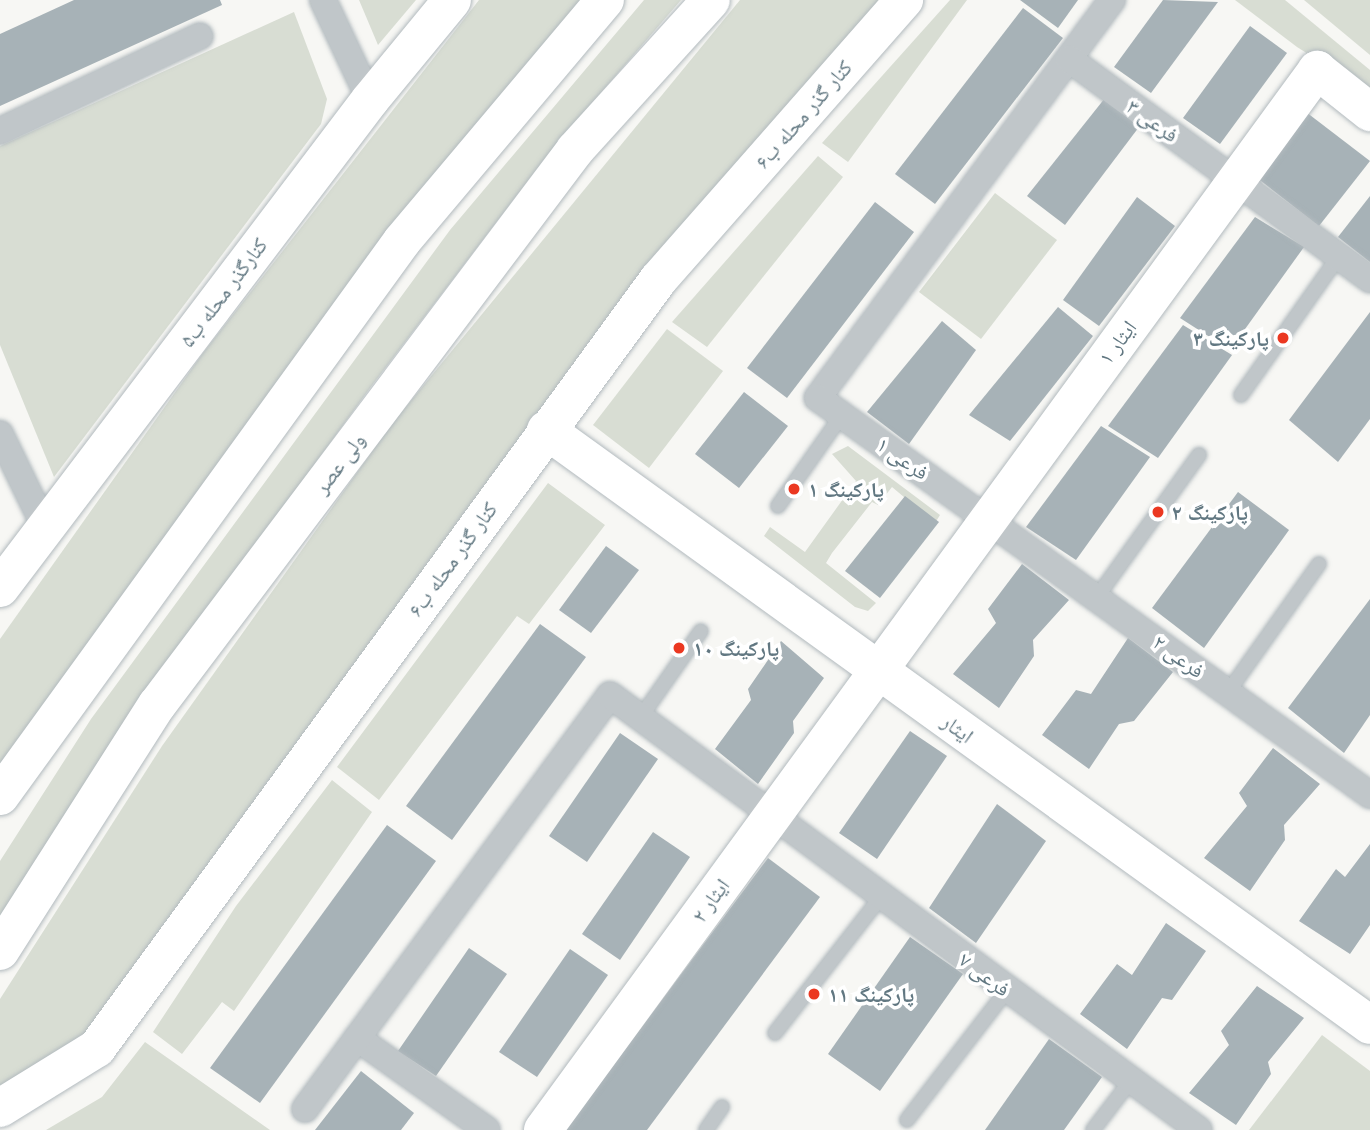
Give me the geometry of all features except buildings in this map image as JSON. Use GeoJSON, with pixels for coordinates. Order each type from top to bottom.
{"type":"FeatureCollection","features":[{"type":"Feature","properties":{"kind":"street"},"geometry":{"type":"LineString","coordinates":[[323,0],[370,100]]}},
{"type":"Feature","properties":{"kind":"street","name":"کنارگذر محله ب۵"},"geometry":{"type":"LineString","coordinates":[[0,589],[370,100],[452,0]]}},
{"type":"Feature","properties":{"kind":"street"},"geometry":{"type":"LineString","coordinates":[[0,796],[402,240],[605,0]]}},
{"type":"Feature","properties":{"kind":"street","name":"ولی عصر"},"geometry":{"type":"LineString","coordinates":[[0,951],[157,705],[575,150],[711,0]]}},
{"type":"Feature","properties":{"kind":"street","name":"کنار گذر محله ب۶"},"geometry":{"type":"LineString","coordinates":[[0,1108],[97,1048],[658,280],[904,0]]}},
{"type":"Feature","properties":{"kind":"street"},"geometry":{"type":"LineString","coordinates":[[1069,59],[1112,0]]}},
{"type":"Feature","properties":{"kind":"street"},"geometry":{"type":"LineString","coordinates":[[0,131],[200,36]]}},
{"type":"Feature","properties":{"kind":"street","name":"فرعی ۳"},"geometry":{"type":"LineString","coordinates":[[1069,59],[1370,279]]}},
{"type":"Feature","properties":{"kind":"street","name":"فرعی ۱"},"geometry":{"type":"LineString","coordinates":[[988,517],[818,398],[1069,59]]}},
{"type":"Feature","properties":{"kind":"street","name":"ایثار ۱"},"geometry":{"type":"LineString","coordinates":[[876,668],[1317,70],[1370,112]]}},
{"type":"Feature","properties":{"kind":"street","name":"ایثار"},"geometry":{"type":"LineString","coordinates":[[546,430],[1370,1025]]}},
{"type":"Feature","properties":{"kind":"street"},"geometry":{"type":"LineString","coordinates":[[0,434],[45,527]]}},
{"type":"Feature","properties":{"kind":"street","name":"فرعی ۲"},"geometry":{"type":"LineString","coordinates":[[988,517],[1228,692],[1367,785]]}},
{"type":"Feature","properties":{"kind":"street","name":"ایثار ۲"},"geometry":{"type":"LineString","coordinates":[[543,1130],[876,668]]}},
{"type":"Feature","properties":{"kind":"street","name":"فرعی ۷"},"geometry":{"type":"LineString","coordinates":[[357,1038],[610,695],[771,817],[1199,1130]]}},
{"type":"Feature","properties":{"kind":"street"},"geometry":{"type":"LineString","coordinates":[[305,1110],[357,1038],[487,1130]]}},
{"type":"Feature","properties":{"kind":"lane"},"geometry":{"type":"LineString","coordinates":[[1241,395],[1339,256]]}},
{"type":"Feature","properties":{"kind":"lane"},"geometry":{"type":"LineString","coordinates":[[779,506],[842,415]]}},
{"type":"Feature","properties":{"kind":"lane"},"geometry":{"type":"LineString","coordinates":[[1097,597],[1199,455]]}},
{"type":"Feature","properties":{"kind":"lane"},"geometry":{"type":"LineString","coordinates":[[1228,692],[1319,564]]}},
{"type":"Feature","properties":{"kind":"lane"},"geometry":{"type":"LineString","coordinates":[[640,718],[701,631]]}},
{"type":"Feature","properties":{"kind":"lane"},"geometry":{"type":"LineString","coordinates":[[775,1033],[881,897]]}},
{"type":"Feature","properties":{"kind":"lane"},"geometry":{"type":"LineString","coordinates":[[908,1120],[1007,990]]}},
{"type":"Feature","properties":{"kind":"lane"},"geometry":{"type":"LineString","coordinates":[[1093,1130],[1132,1079]]}},
{"type":"Feature","properties":{"kind":"lane"},"geometry":{"type":"LineString","coordinates":[[706,1130],[722,1107]]}},
{"type":"Feature","properties":{"kind":"shaded area"},"geometry":{"type":"Polygon","coordinates":[[[359,0],[416,0],[378,45],[359,0]]]}},
{"type":"Feature","properties":{"kind":"shaded area"},"geometry":{"type":"Polygon","coordinates":[[[479,0],[588,0],[0,777],[0,639],[203,353],[479,0]]]}},
{"type":"Feature","properties":{"kind":"shaded area"},"geometry":{"type":"Polygon","coordinates":[[[644,0],[681,0],[549,153],[370,388],[167,667],[0,918],[0,861],[91,719],[450,230],[644,0]]]}},
{"type":"Feature","properties":{"kind":"shaded area"},"geometry":{"type":"Polygon","coordinates":[[[740,0],[887,0],[87,1046],[0,1098],[0,999],[162,746],[391,425],[740,0]]]}},
{"type":"Feature","properties":{"kind":"shaded area"},"geometry":{"type":"Polygon","coordinates":[[[950,0],[967,0],[848,162],[822,143],[950,0]]]}},
{"type":"Feature","properties":{"kind":"shaded area"},"geometry":{"type":"Polygon","coordinates":[[[1235,0],[1285,0],[1370,70],[1370,93],[1297,47],[1235,0]]]}},
{"type":"Feature","properties":{"kind":"shaded area"},"geometry":{"type":"Polygon","coordinates":[[[1304,0],[1370,0],[1370,55],[1304,0]]]}},
{"type":"Feature","properties":{"kind":"shaded area"},"geometry":{"type":"Polygon","coordinates":[[[294,12],[327,99],[321,124],[54,477],[0,345],[0,146],[294,12]]]}},
{"type":"Feature","properties":{"kind":"shaded area"},"geometry":{"type":"Polygon","coordinates":[[[818,156],[843,177],[707,347],[672,322],[818,156]]]}},
{"type":"Feature","properties":{"kind":"shaded area"},"geometry":{"type":"Polygon","coordinates":[[[995,193],[1057,240],[981,339],[919,292],[995,193]]]}},
{"type":"Feature","properties":{"kind":"shaded area"},"geometry":{"type":"Polygon","coordinates":[[[667,329],[723,371],[649,468],[593,425],[667,329]]]}},
{"type":"Feature","properties":{"kind":"shaded area"},"geometry":{"type":"Polygon","coordinates":[[[848,446],[940,515],[935,523],[892,487],[878,505],[872,502],[832,553],[826,563],[876,603],[868,611],[855,607],[764,536],[770,527],[805,552],[856,481],[832,454],[848,446]]]}},
{"type":"Feature","properties":{"kind":"shaded area"},"geometry":{"type":"Polygon","coordinates":[[[548,483],[605,525],[529,624],[517,616],[379,800],[337,767],[548,483]]]}},
{"type":"Feature","properties":{"kind":"shaded area"},"geometry":{"type":"Polygon","coordinates":[[[332,780],[372,812],[234,1011],[222,1002],[182,1054],[153,1032],[236,906],[332,780]]]}},
{"type":"Feature","properties":{"kind":"shaded area"},"geometry":{"type":"Polygon","coordinates":[[[1322,1035],[1370,1071],[1370,1130],[1249,1130],[1322,1035]]]}},
{"type":"Feature","properties":{"kind":"shaded area"},"geometry":{"type":"Polygon","coordinates":[[[145,1042],[270,1130],[46,1130],[102,1097],[145,1042]]]}},
{"type":"Feature","properties":{"kind":"place","name":"پارکینگ ۳"},"geometry":{"type":"Point","coordinates":[1283,338]}},
{"type":"Feature","properties":{"kind":"place","name":"پارکینگ ۱"},"geometry":{"type":"Point","coordinates":[794,489]}},
{"type":"Feature","properties":{"kind":"place","name":"پارکینگ ۲"},"geometry":{"type":"Point","coordinates":[1158,512]}},
{"type":"Feature","properties":{"kind":"place","name":"پارکینگ ۱۰"},"geometry":{"type":"Point","coordinates":[679,648]}},
{"type":"Feature","properties":{"kind":"place","name":"پارکینگ ۱۱"},"geometry":{"type":"Point","coordinates":[814,994]}}]}
